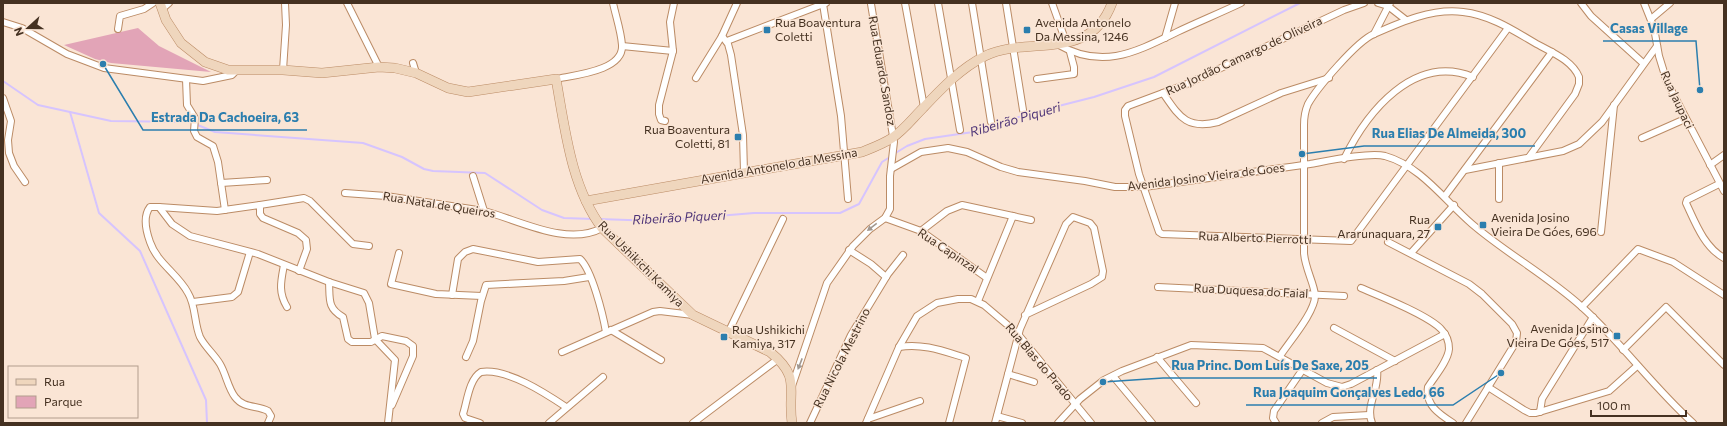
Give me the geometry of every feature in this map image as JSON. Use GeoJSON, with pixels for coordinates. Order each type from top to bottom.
{"type":"FeatureCollection","features":[{"type":"Feature","properties":{"kind":"main road","name":"Avenida Antonelo da Messina"},"geometry":{"type":"LineString","coordinates":[[586,201],[862,152],[893,138],[962,71],[980,59],[994,53],[1057,44],[1082,38],[1094,30],[1106,16],[1112,3]]}},
{"type":"Feature","properties":{"kind":"main road"},"geometry":{"type":"LineString","coordinates":[[164,5],[171,30],[194,54],[216,67],[236,71],[282,70],[322,73],[379,67],[416,73],[448,88],[468,92],[556,79]]}},
{"type":"Feature","properties":{"kind":"main road","name":"Rua Ushikichi Kamiya"},"geometry":{"type":"LineString","coordinates":[[556,79],[574,169],[590,211],[601,227],[693,315],[770,352],[778,359],[790,376],[792,386],[792,423]]}},
{"type":"Feature","properties":{"kind":"street"},"geometry":{"type":"LineString","coordinates":[[118,30],[120,16],[144,9],[153,3]]}},
{"type":"Feature","properties":{"kind":"street"},"geometry":{"type":"LineString","coordinates":[[282,70],[286,25],[285,3]]}},
{"type":"Feature","properties":{"kind":"street"},"geometry":{"type":"LineString","coordinates":[[347,3],[379,67]]}},
{"type":"Feature","properties":{"kind":"street"},"geometry":{"type":"LineString","coordinates":[[556,79],[606,68],[617,59],[622,46],[613,3]]}},
{"type":"Feature","properties":{"kind":"street"},"geometry":{"type":"LineString","coordinates":[[665,121],[660,118],[659,105],[673,51],[670,22],[674,3]]}},
{"type":"Feature","properties":{"kind":"street"},"geometry":{"type":"LineString","coordinates":[[696,78],[724,38],[737,3]]}},
{"type":"Feature","properties":{"kind":"street"},"geometry":{"type":"LineString","coordinates":[[905,3],[924,107]]}},
{"type":"Feature","properties":{"kind":"street"},"geometry":{"type":"LineString","coordinates":[[938,3],[960,130]]}},
{"type":"Feature","properties":{"kind":"street"},"geometry":{"type":"LineString","coordinates":[[972,3],[991,122]]}},
{"type":"Feature","properties":{"kind":"street"},"geometry":{"type":"LineString","coordinates":[[1006,3],[1023,110]]}},
{"type":"Feature","properties":{"kind":"street"},"geometry":{"type":"LineString","coordinates":[[1052,3],[1066,42]]}},
{"type":"Feature","properties":{"kind":"street"},"geometry":{"type":"LineString","coordinates":[[1165,38],[1175,3]]}},
{"type":"Feature","properties":{"kind":"street"},"geometry":{"type":"LineString","coordinates":[[1057,44],[1070,52],[1087,57],[1111,58],[1139,49],[1165,38],[1241,3]]}},
{"type":"Feature","properties":{"kind":"street","name":"Rua Jordão Camargo de Oliveira"},"geometry":{"type":"LineString","coordinates":[[1144,187],[1136,166],[1125,116],[1125,110],[1128,106],[1187,84],[1344,10],[1364,3]]}},
{"type":"Feature","properties":{"kind":"street"},"geometry":{"type":"LineString","coordinates":[[1378,3],[1389,4],[1406,20]]}},
{"type":"Feature","properties":{"kind":"street"},"geometry":{"type":"LineString","coordinates":[[1581,3],[1591,16],[1644,63]]}},
{"type":"Feature","properties":{"kind":"street","name":"Rua Jaupaci"},"geometry":{"type":"LineString","coordinates":[[1644,3],[1651,19],[1667,82],[1724,191]]}},
{"type":"Feature","properties":{"kind":"street"},"geometry":{"type":"LineString","coordinates":[[1651,19],[1670,3]]}},
{"type":"Feature","properties":{"kind":"street"},"geometry":{"type":"LineString","coordinates":[[724,38],[825,4],[841,116],[848,199]]}},
{"type":"Feature","properties":{"kind":"street","name":"Rua Eduardo Sandoz"},"geometry":{"type":"LineString","coordinates":[[871,4],[894,150],[891,169],[890,209],[885,218]]}},
{"type":"Feature","properties":{"kind":"street"},"geometry":{"type":"LineString","coordinates":[[1374,34],[1389,4]]}},
{"type":"Feature","properties":{"kind":"street"},"geometry":{"type":"LineString","coordinates":[[1280,356],[1312,308],[1315,294],[1305,260],[1305,111],[1352,50],[1374,34],[1406,20],[1434,13],[1463,12],[1487,17],[1552,52],[1571,64],[1579,78],[1579,84],[1575,94],[1529,157]]}},
{"type":"Feature","properties":{"kind":"street"},"geometry":{"type":"LineString","coordinates":[[3,22],[22,28],[67,54],[89,64],[120,71],[186,79],[212,80],[232,75],[236,71]]}},
{"type":"Feature","properties":{"kind":"street"},"geometry":{"type":"LineString","coordinates":[[1406,166],[1508,28]]}},
{"type":"Feature","properties":{"kind":"street"},"geometry":{"type":"LineString","coordinates":[[724,38],[731,55],[741,118],[744,172]]}},
{"type":"Feature","properties":{"kind":"street"},"geometry":{"type":"LineString","coordinates":[[622,46],[673,51]]}},
{"type":"Feature","properties":{"kind":"street"},"geometry":{"type":"LineString","coordinates":[[1465,170],[1563,151],[1579,144],[1594,131],[1657,46]]}},
{"type":"Feature","properties":{"kind":"street"},"geometry":{"type":"LineString","coordinates":[[1037,79],[1074,74],[1074,67],[1070,52]]}},
{"type":"Feature","properties":{"kind":"street"},"geometry":{"type":"LineString","coordinates":[[1445,196],[1552,52]]}},
{"type":"Feature","properties":{"kind":"street"},"geometry":{"type":"LineString","coordinates":[[413,62],[416,73]]}},
{"type":"Feature","properties":{"kind":"street"},"geometry":{"type":"LineString","coordinates":[[1344,159],[1351,146],[1384,101],[1405,83],[1427,74],[1443,71],[1464,73],[1473,77]]}},
{"type":"Feature","properties":{"kind":"street"},"geometry":{"type":"LineString","coordinates":[[1163,93],[1185,120],[1194,124],[1206,125],[1221,121],[1292,89],[1329,78]]}},
{"type":"Feature","properties":{"kind":"street"},"geometry":{"type":"LineString","coordinates":[[186,79],[187,104],[195,118],[194,131],[197,137],[213,146],[225,210]]}},
{"type":"Feature","properties":{"kind":"street"},"geometry":{"type":"LineString","coordinates":[[3,98],[11,121],[8,140],[9,153],[14,166],[25,182]]}},
{"type":"Feature","properties":{"kind":"street"},"geometry":{"type":"LineString","coordinates":[[1602,232],[1614,104]]}},
{"type":"Feature","properties":{"kind":"street"},"geometry":{"type":"LineString","coordinates":[[1642,138],[1685,119]]}},
{"type":"Feature","properties":{"kind":"street","name":"Avenida Josino Vieira de Goes"},"geometry":{"type":"LineString","coordinates":[[891,169],[921,152],[948,148],[968,152],[1001,167],[1018,172],[1085,180],[1115,188],[1144,187],[1344,159],[1384,156],[1406,166],[1445,196],[1471,223],[1495,243],[1564,291],[1593,317],[1672,404],[1693,423]]}},
{"type":"Feature","properties":{"kind":"street"},"geometry":{"type":"LineString","coordinates":[[1710,165],[1724,155]]}},
{"type":"Feature","properties":{"kind":"street"},"geometry":{"type":"LineString","coordinates":[[1499,163],[1499,198]]}},
{"type":"Feature","properties":{"kind":"street","name":"Rua Alberto Pierrotti"},"geometry":{"type":"LineString","coordinates":[[1144,187],[1159,232],[1162,234],[1351,241],[1406,166]]}},
{"type":"Feature","properties":{"kind":"street"},"geometry":{"type":"LineString","coordinates":[[473,176],[484,211]]}},
{"type":"Feature","properties":{"kind":"street"},"geometry":{"type":"LineString","coordinates":[[221,183],[267,180]]}},
{"type":"Feature","properties":{"kind":"street"},"geometry":{"type":"LineString","coordinates":[[1720,184],[1686,201],[1704,238],[1714,252],[1724,258]]}},
{"type":"Feature","properties":{"kind":"street","name":"Rua Natal de Queiros"},"geometry":{"type":"LineString","coordinates":[[345,193],[386,196],[484,211],[556,233],[592,232],[601,227]]}},
{"type":"Feature","properties":{"kind":"street"},"geometry":{"type":"LineString","coordinates":[[268,423],[271,416],[268,411],[247,406],[234,396],[220,364],[200,337],[193,302],[182,283],[160,260],[150,242],[146,222],[147,211],[150,206],[205,211],[225,210],[304,198],[310,201],[353,244],[369,246]]}},
{"type":"Feature","properties":{"kind":"street"},"geometry":{"type":"LineString","coordinates":[[260,205],[260,214],[263,218],[298,233],[306,240],[307,249],[299,271]]}},
{"type":"Feature","properties":{"kind":"street"},"geometry":{"type":"LineString","coordinates":[[921,231],[942,214],[960,205],[975,206],[1031,220]]}},
{"type":"Feature","properties":{"kind":"street"},"geometry":{"type":"LineString","coordinates":[[1411,253],[1454,206]]}},
{"type":"Feature","properties":{"kind":"street"},"geometry":{"type":"LineString","coordinates":[[159,207],[172,224],[190,236],[250,252],[329,282],[361,291],[367,296],[375,339],[395,360],[388,423]]}},
{"type":"Feature","properties":{"kind":"street"},"geometry":{"type":"LineString","coordinates":[[978,301],[1014,216]]}},
{"type":"Feature","properties":{"kind":"street"},"geometry":{"type":"LineString","coordinates":[[792,386],[806,349],[822,294],[833,272],[849,250],[870,229],[885,218]]}},
{"type":"Feature","properties":{"kind":"street","name":"Rua Capinzal"},"geometry":{"type":"LineString","coordinates":[[885,218],[921,231],[987,278]]}},
{"type":"Feature","properties":{"kind":"street"},"geometry":{"type":"LineString","coordinates":[[994,423],[1026,315],[1069,220],[1076,218],[1090,223],[1095,230],[1103,271],[1102,277],[1072,294],[1026,315]]}},
{"type":"Feature","properties":{"kind":"street"},"geometry":{"type":"LineString","coordinates":[[728,333],[783,219]]}},
{"type":"Feature","properties":{"kind":"street"},"geometry":{"type":"LineString","coordinates":[[1388,242],[1469,284],[1482,294],[1516,329],[1518,337],[1516,342],[1466,423]]}},
{"type":"Feature","properties":{"kind":"street"},"geometry":{"type":"LineString","coordinates":[[452,295],[458,259],[465,252],[474,249],[538,262],[580,259],[600,303],[608,331],[661,360]]}},
{"type":"Feature","properties":{"kind":"street"},"geometry":{"type":"LineString","coordinates":[[849,250],[871,264],[886,277]]}},
{"type":"Feature","properties":{"kind":"street"},"geometry":{"type":"LineString","coordinates":[[1582,307],[1637,250],[1669,260],[1724,295]]}},
{"type":"Feature","properties":{"kind":"street"},"geometry":{"type":"LineString","coordinates":[[193,302],[232,297],[238,292],[250,252]]}},
{"type":"Feature","properties":{"kind":"street"},"geometry":{"type":"LineString","coordinates":[[399,253],[391,284],[436,294],[482,296]]}},
{"type":"Feature","properties":{"kind":"street","name":"Rua Nicola Mestrino"},"geometry":{"type":"LineString","coordinates":[[810,423],[852,335],[886,277],[903,255]]}},
{"type":"Feature","properties":{"kind":"street"},"geometry":{"type":"LineString","coordinates":[[284,265],[280,290],[287,307]]}},
{"type":"Feature","properties":{"kind":"street"},"geometry":{"type":"LineString","coordinates":[[466,357],[473,341],[482,296],[485,287],[489,284],[511,284],[589,277]]}},
{"type":"Feature","properties":{"kind":"street"},"geometry":{"type":"LineString","coordinates":[[329,282],[331,307],[333,312],[342,317],[348,339],[352,342],[371,342],[382,336],[406,341],[413,346],[414,356],[389,410]]}},
{"type":"Feature","properties":{"kind":"street","name":"Rua Duquesa do Faial"},"geometry":{"type":"LineString","coordinates":[[1158,287],[1344,296]]}},
{"type":"Feature","properties":{"kind":"street"},"geometry":{"type":"LineString","coordinates":[[1361,288],[1416,313],[1441,328],[1449,344],[1448,354],[1428,387],[1427,392],[1434,409],[1453,423]]}},
{"type":"Feature","properties":{"kind":"street","name":"Rua Blas do Prado"},"geometry":{"type":"LineString","coordinates":[[867,421],[900,347],[916,316],[931,306],[958,299],[978,301],[1002,318],[1019,335],[1091,423]]}},
{"type":"Feature","properties":{"kind":"street"},"geometry":{"type":"LineString","coordinates":[[1623,350],[1666,307],[1724,365]]}},
{"type":"Feature","properties":{"kind":"street"},"geometry":{"type":"LineString","coordinates":[[562,352],[653,312],[693,315]]}},
{"type":"Feature","properties":{"kind":"street"},"geometry":{"type":"LineString","coordinates":[[1540,412],[1542,399],[1593,317]]}},
{"type":"Feature","properties":{"kind":"street"},"geometry":{"type":"LineString","coordinates":[[1334,328],[1395,360]]}},
{"type":"Feature","properties":{"kind":"street"},"geometry":{"type":"LineString","coordinates":[[1058,423],[1075,404],[1095,387],[1113,376],[1157,357],[1197,345],[1258,348],[1267,350],[1327,383],[1342,387],[1351,384],[1445,334]]}},
{"type":"Feature","properties":{"kind":"street"},"geometry":{"type":"LineString","coordinates":[[900,347],[911,345],[929,347],[966,358],[949,423]]}},
{"type":"Feature","properties":{"kind":"street"},"geometry":{"type":"LineString","coordinates":[[1157,357],[1196,403]]}},
{"type":"Feature","properties":{"kind":"street"},"geometry":{"type":"LineString","coordinates":[[694,423],[778,359]]}},
{"type":"Feature","properties":{"kind":"street"},"geometry":{"type":"LineString","coordinates":[[1488,387],[1530,413],[1540,412],[1609,391],[1637,366]]}},
{"type":"Feature","properties":{"kind":"street"},"geometry":{"type":"LineString","coordinates":[[1276,423],[1273,418],[1274,411],[1303,369]]}},
{"type":"Feature","properties":{"kind":"street"},"geometry":{"type":"LineString","coordinates":[[1372,423],[1369,410],[1378,381],[1377,370]]}},
{"type":"Feature","properties":{"kind":"street"},"geometry":{"type":"LineString","coordinates":[[480,423],[465,418],[463,414],[476,375],[481,372],[496,373],[511,377],[566,407]]}},
{"type":"Feature","properties":{"kind":"street"},"geometry":{"type":"LineString","coordinates":[[1008,374],[1034,382]]}},
{"type":"Feature","properties":{"kind":"street"},"geometry":{"type":"LineString","coordinates":[[1113,376],[1152,423]]}},
{"type":"Feature","properties":{"kind":"street"},"geometry":{"type":"LineString","coordinates":[[549,423],[603,377]]}},
{"type":"Feature","properties":{"kind":"street"},"geometry":{"type":"LineString","coordinates":[[867,421],[920,401]]}},
{"type":"Feature","properties":{"kind":"street"},"geometry":{"type":"LineString","coordinates":[[1322,423],[1334,417],[1369,415]]}},
{"type":"Feature","properties":{"kind":"street"},"geometry":{"type":"LineString","coordinates":[[997,416],[1022,423]]}},
{"type":"Feature","properties":{"kind":"green space"},"geometry":{"type":"Polygon","coordinates":[[[138,28],[159,46],[211,72],[111,63],[95,59],[64,45],[138,28]]]}},
{"type":"Feature","properties":{"kind":"waterway","name":"Ribeirão Piqueri"},"geometry":{"type":"LineString","coordinates":[[894,154],[907,146],[925,139],[980,131],[1027,114],[1094,97],[1154,77],[1300,3]]}},
{"type":"Feature","properties":{"kind":"waterway","name":"Ribeirão Piqueri"},"geometry":{"type":"LineString","coordinates":[[3,81],[38,105],[111,121],[190,122],[215,132],[363,143],[402,157],[424,169],[433,171],[485,173],[542,210],[564,218],[593,219]]}},
{"type":"Feature","properties":{"kind":"waterway"},"geometry":{"type":"LineString","coordinates":[[70,112],[99,213],[140,251],[206,400],[207,423]]}},
{"type":"Feature","properties":{"kind":"waterway","name":"Ribeirão Piqueri"},"geometry":{"type":"LineString","coordinates":[[599,219],[657,221],[754,213],[840,213],[859,204],[882,162],[890,157]]}},
{"type":"Feature","properties":{"kind":"place","name":"Rua Boaventura Coletti"},"geometry":{"type":"Point","coordinates":[767,30]}},
{"type":"Feature","properties":{"kind":"place","name":"Avenida Antonelo Da Messina, 1246"},"geometry":{"type":"Point","coordinates":[1027,30]}},
{"type":"Feature","properties":{"kind":"place","name":"Estrada Da Cachoeira, 63"},"geometry":{"type":"Point","coordinates":[103,64]}},
{"type":"Feature","properties":{"kind":"place","name":"Casas Village"},"geometry":{"type":"Point","coordinates":[1700,90]}},
{"type":"Feature","properties":{"kind":"place","name":"Rua Boaventura Coletti, 81"},"geometry":{"type":"Point","coordinates":[738,137]}},
{"type":"Feature","properties":{"kind":"place","name":"Rua Elias De Almeida, 300"},"geometry":{"type":"Point","coordinates":[1302,154]}},
{"type":"Feature","properties":{"kind":"place","name":"Avenida Josino Vieira De Góes, 696"},"geometry":{"type":"Point","coordinates":[1483,225]}},
{"type":"Feature","properties":{"kind":"place","name":"Rua Ararunaquara, 27"},"geometry":{"type":"Point","coordinates":[1438,227]}},
{"type":"Feature","properties":{"kind":"place","name":"Avenida Josino Vieira De Góes, 517"},"geometry":{"type":"Point","coordinates":[1617,336]}},
{"type":"Feature","properties":{"kind":"place","name":"Rua Ushikichi Kamiya, 317"},"geometry":{"type":"Point","coordinates":[724,337]}},
{"type":"Feature","properties":{"kind":"place","name":"Rua Joaquim Gonçalves Ledo, 66"},"geometry":{"type":"Point","coordinates":[1501,373]}},
{"type":"Feature","properties":{"kind":"place","name":"Rua Princ. Dom Luís De Saxe, 205"},"geometry":{"type":"Point","coordinates":[1103,382]}}]}
